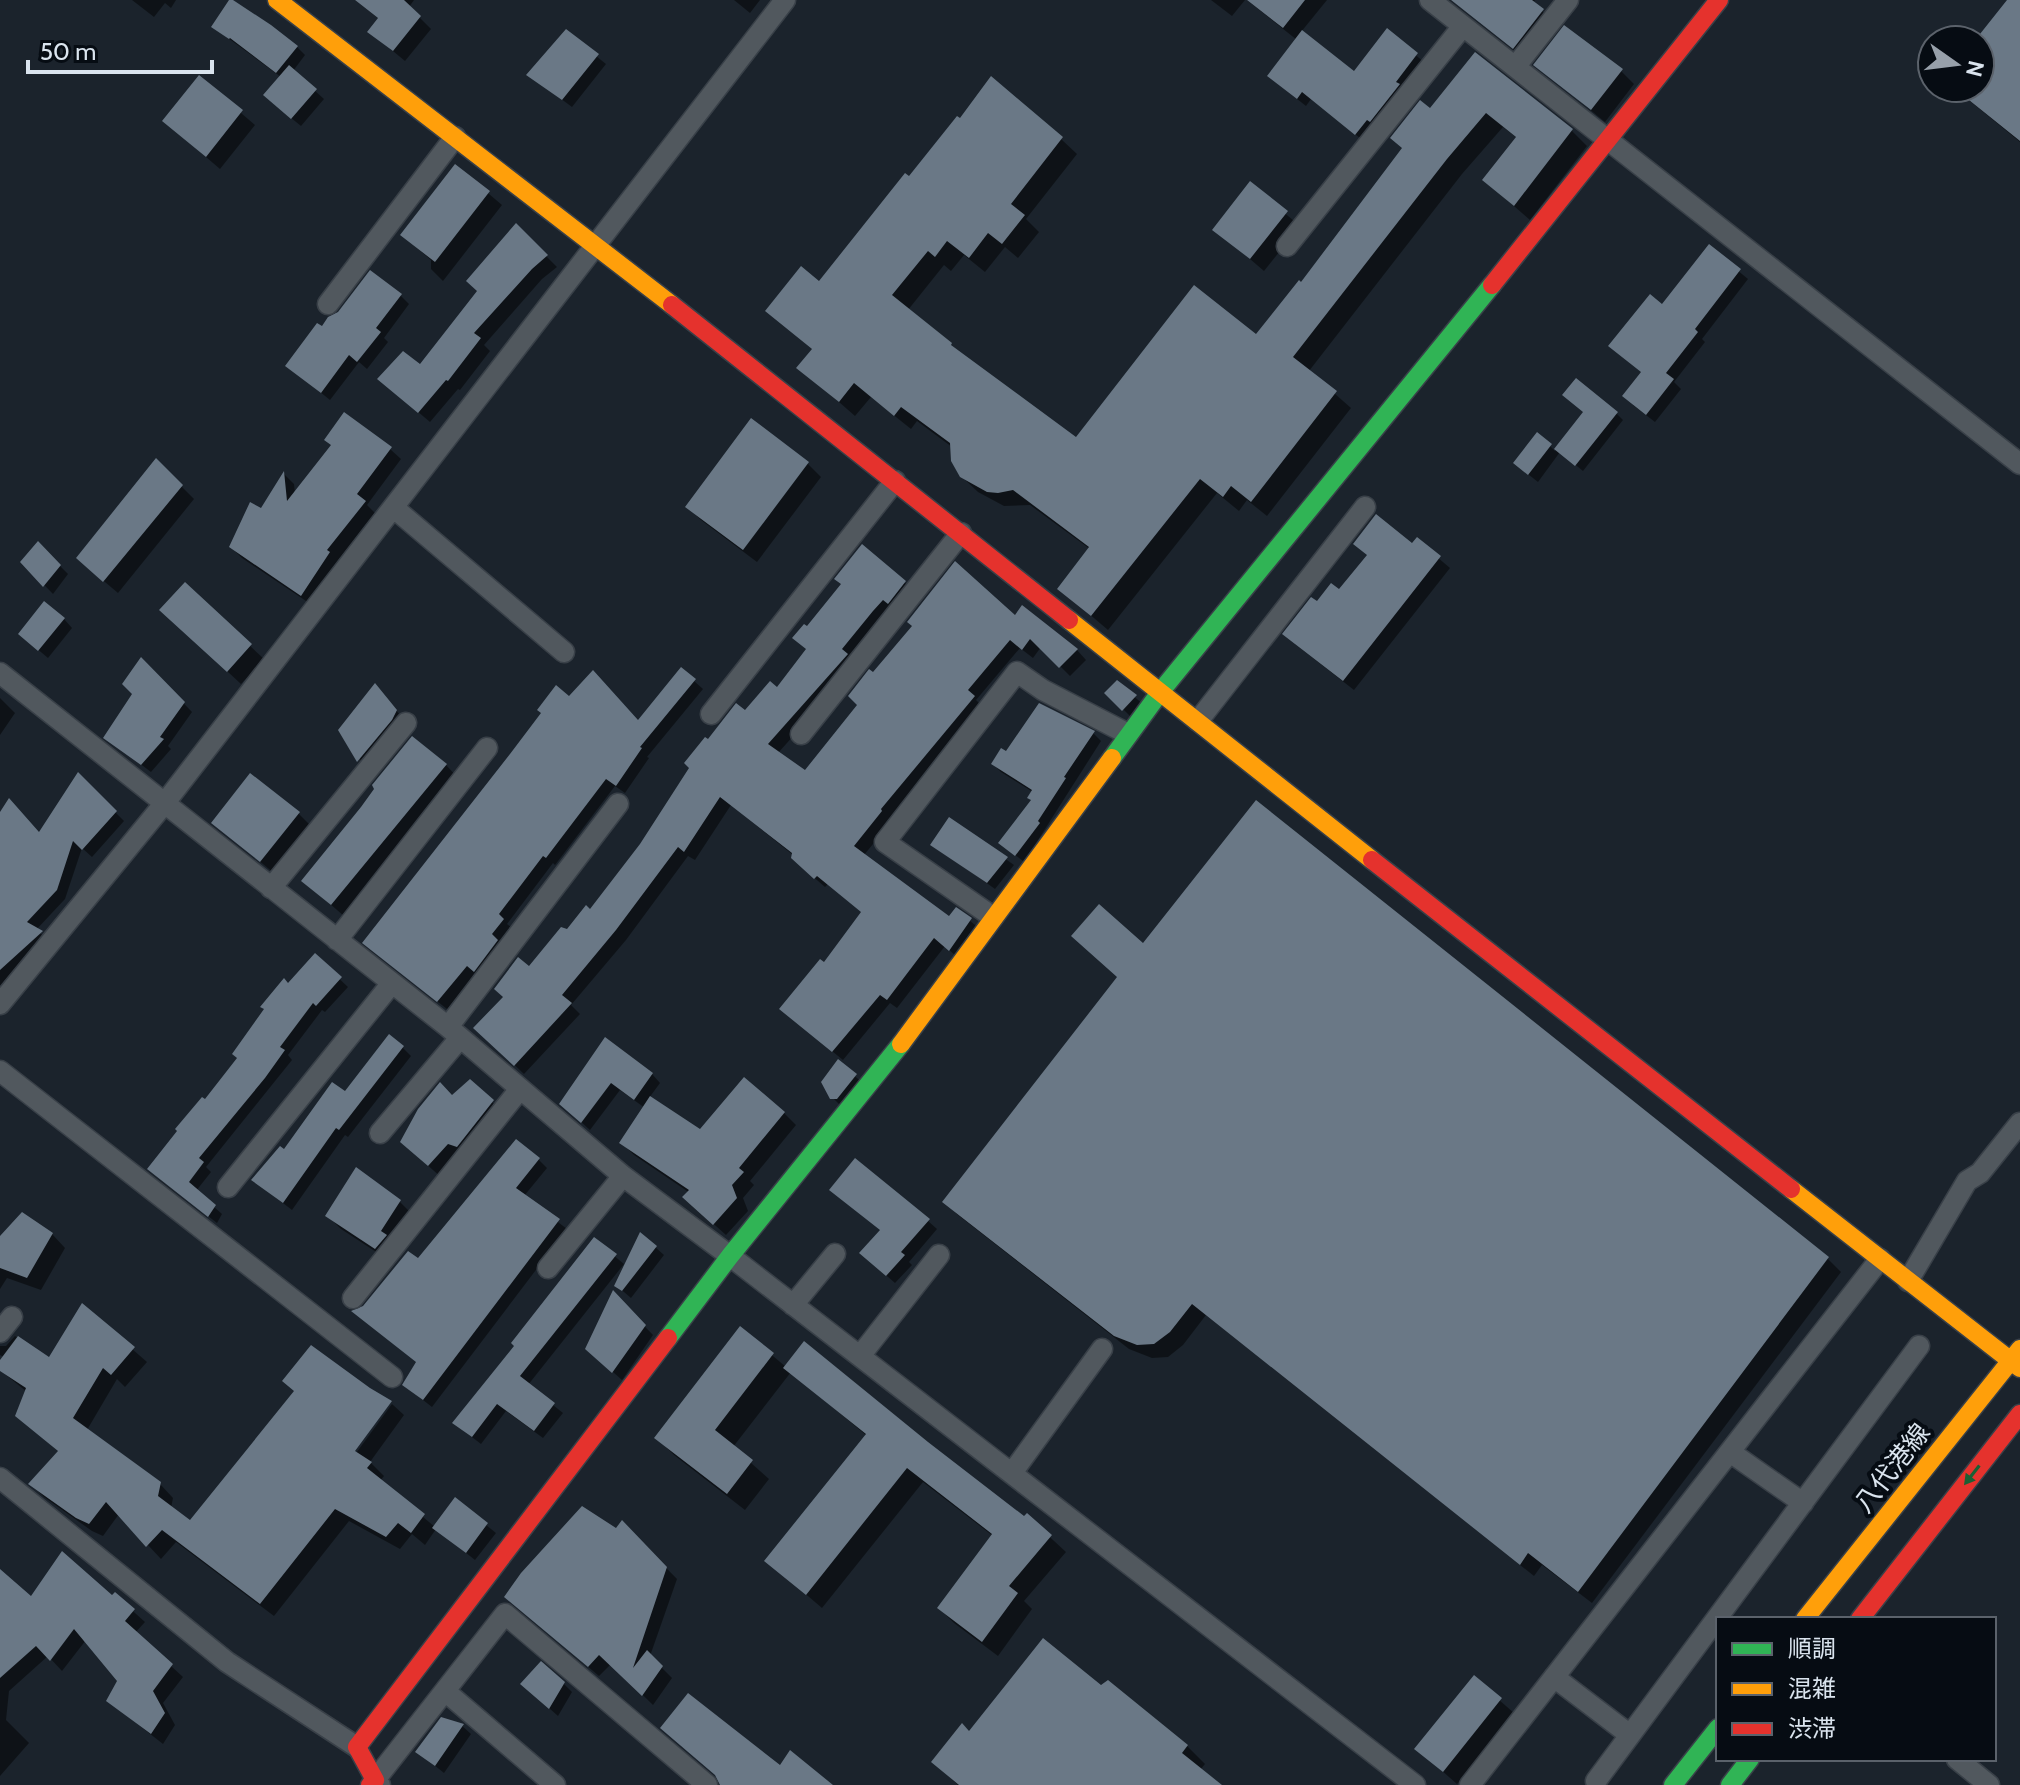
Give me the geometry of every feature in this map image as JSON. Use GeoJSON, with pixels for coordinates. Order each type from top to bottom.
{"type":"FeatureCollection","features":[{"type":"Feature","properties":{"kind":"street"},"geometry":{"type":"LineString","coordinates":[[277,0],[597,246],[1908,1281],[2017,1359]]}},
{"type":"Feature","properties":{"kind":"street"},"geometry":{"type":"LineString","coordinates":[[0,1004],[164,804],[785,0]]}},
{"type":"Feature","properties":{"kind":"street"},"geometry":{"type":"LineString","coordinates":[[1430,0],[2020,464]]}},
{"type":"Feature","properties":{"kind":"street"},"geometry":{"type":"LineString","coordinates":[[1515,67],[1568,0]]}},
{"type":"Feature","properties":{"kind":"street"},"geometry":{"type":"LineString","coordinates":[[357,1747],[730,1256],[876,1078],[1161,691],[1609,141],[1719,0]]}},
{"type":"Feature","properties":{"kind":"street"},"geometry":{"type":"LineString","coordinates":[[1287,246],[1463,26]]}},
{"type":"Feature","properties":{"kind":"street"},"geometry":{"type":"LineString","coordinates":[[328,304],[455,137]]}},
{"type":"Feature","properties":{"kind":"street"},"geometry":{"type":"LineString","coordinates":[[711,714],[895,481]]}},
{"type":"Feature","properties":{"kind":"street"},"geometry":{"type":"LineString","coordinates":[[1198,721],[1365,507]]}},
{"type":"Feature","properties":{"kind":"street"},"geometry":{"type":"LineString","coordinates":[[394,508],[564,652]]}},
{"type":"Feature","properties":{"kind":"street"},"geometry":{"type":"LineString","coordinates":[[801,734],[961,533]]}},
{"type":"Feature","properties":{"kind":"street"},"geometry":{"type":"LineString","coordinates":[[993,917],[885,842],[1017,672],[1043,690],[1128,734]]}},
{"type":"Feature","properties":{"kind":"street"},"geometry":{"type":"LineString","coordinates":[[0,673],[454,1033],[623,1176],[1415,1785]]}},
{"type":"Feature","properties":{"kind":"street"},"geometry":{"type":"LineString","coordinates":[[271,888],[406,723]]}},
{"type":"Feature","properties":{"kind":"street"},"geometry":{"type":"LineString","coordinates":[[337,940],[487,748]]}},
{"type":"Feature","properties":{"kind":"street"},"geometry":{"type":"LineString","coordinates":[[380,1133],[618,804]]}},
{"type":"Feature","properties":{"kind":"street"},"geometry":{"type":"LineString","coordinates":[[228,1187],[392,983]]}},
{"type":"Feature","properties":{"kind":"street"},"geometry":{"type":"LineString","coordinates":[[0,1071],[392,1377]]}},
{"type":"Feature","properties":{"kind":"street"},"geometry":{"type":"LineString","coordinates":[[353,1298],[520,1089]]}},
{"type":"Feature","properties":{"kind":"street"},"geometry":{"type":"LineString","coordinates":[[1908,1281],[1967,1181],[1980,1173],[2020,1123]]}},
{"type":"Feature","properties":{"kind":"street"},"geometry":{"type":"LineString","coordinates":[[548,1268],[623,1176]]}},
{"type":"Feature","properties":{"kind":"street"},"geometry":{"type":"LineString","coordinates":[[793,1305],[835,1254]]}},
{"type":"Feature","properties":{"kind":"street"},"geometry":{"type":"LineString","coordinates":[[860,1356],[939,1255]]}},
{"type":"Feature","properties":{"kind":"street"},"geometry":{"type":"LineString","coordinates":[[1470,1785],[1880,1259]]}},
{"type":"Feature","properties":{"kind":"street"},"geometry":{"type":"LineString","coordinates":[[1718,1617],[1919,1346]]}},
{"type":"Feature","properties":{"kind":"street"},"geometry":{"type":"LineString","coordinates":[[1012,1473],[1102,1349]]}},
{"type":"Feature","properties":{"kind":"street","name":"八代港線"},"geometry":{"type":"LineString","coordinates":[[1807,1617],[2017,1359]]}},
{"type":"Feature","properties":{"kind":"street"},"geometry":{"type":"LineString","coordinates":[[1862,1617],[2020,1414]]}},
{"type":"Feature","properties":{"kind":"street"},"geometry":{"type":"LineString","coordinates":[[1730,1452],[1803,1503]]}},
{"type":"Feature","properties":{"kind":"street"},"geometry":{"type":"LineString","coordinates":[[0,1478],[227,1662],[357,1747],[375,1783],[505,1614],[707,1785]]}},
{"type":"Feature","properties":{"kind":"street"},"geometry":{"type":"LineString","coordinates":[[1596,1781],[1716,1620]]}},
{"type":"Feature","properties":{"kind":"street"},"geometry":{"type":"LineString","coordinates":[[1554,1677],[1630,1735]]}},
{"type":"Feature","properties":{"kind":"street"},"geometry":{"type":"LineString","coordinates":[[445,1691],[555,1785]]}},
{"type":"Feature","properties":{"kind":"street"},"geometry":{"type":"LineString","coordinates":[[1673,1785],[1716,1731]]}},
{"type":"Feature","properties":{"kind":"street"},"geometry":{"type":"LineString","coordinates":[[1730,1785],[1748,1761]]}},
{"type":"Feature","properties":{"kind":"street"},"geometry":{"type":"LineString","coordinates":[[1959,1761],[1989,1785]]}},
{"type":"Feature","properties":{"kind":"building"},"geometry":{"type":"Polygon","coordinates":[[[229,0],[271,25],[298,46],[276,73],[211,27],[229,0]]]}},
{"type":"Feature","properties":{"kind":"building"},"geometry":{"type":"Polygon","coordinates":[[[355,0],[404,0],[421,16],[393,51],[367,32],[378,18],[355,0]]]}},
{"type":"Feature","properties":{"kind":"building"},"geometry":{"type":"Polygon","coordinates":[[[1247,0],[1305,0],[1283,28],[1247,0]]]}},
{"type":"Feature","properties":{"kind":"building"},"geometry":{"type":"Polygon","coordinates":[[[1451,0],[1532,0],[1544,9],[1513,49],[1451,0]]]}},
{"type":"Feature","properties":{"kind":"building"},"geometry":{"type":"Polygon","coordinates":[[[2007,0],[2020,0],[2020,141],[1974,104],[1996,104],[1996,24],[1988,24],[2007,0]]]}},
{"type":"Feature","properties":{"kind":"building"},"geometry":{"type":"Polygon","coordinates":[[[1564,25],[1623,69],[1591,110],[1533,65],[1564,25]]]}},
{"type":"Feature","properties":{"kind":"building"},"geometry":{"type":"Polygon","coordinates":[[[1387,28],[1418,53],[1396,82],[1400,84],[1370,122],[1367,120],[1355,135],[1302,92],[1297,99],[1267,76],[1302,30],[1354,71],[1387,28]]]}},
{"type":"Feature","properties":{"kind":"building"},"geometry":{"type":"Polygon","coordinates":[[[566,29],[599,54],[562,100],[526,75],[566,29]]]}},
{"type":"Feature","properties":{"kind":"building"},"geometry":{"type":"Polygon","coordinates":[[[1475,52],[1573,129],[1514,206],[1482,180],[1516,137],[1486,113],[1293,357],[1337,391],[1251,502],[1231,486],[1223,497],[1200,479],[1091,616],[1057,589],[1089,547],[1013,490],[987,492],[960,477],[951,461],[950,443],[901,407],[894,416],[854,383],[839,402],[796,368],[812,349],[765,311],[801,266],[819,281],[905,173],[909,176],[957,116],[960,118],[991,76],[1063,137],[1011,204],[1025,215],[1002,244],[988,233],[969,258],[947,241],[935,257],[928,251],[892,295],[951,345],[1076,437],[1194,285],[1256,334],[1299,280],[1301,282],[1402,148],[1390,138],[1420,100],[1430,108],[1475,52]]]}},
{"type":"Feature","properties":{"kind":"building"},"geometry":{"type":"Polygon","coordinates":[[[289,65],[317,89],[291,119],[263,95],[289,65]]]}},
{"type":"Feature","properties":{"kind":"building"},"geometry":{"type":"Polygon","coordinates":[[[199,75],[243,110],[206,157],[162,121],[199,75]]]}},
{"type":"Feature","properties":{"kind":"building"},"geometry":{"type":"Polygon","coordinates":[[[455,164],[490,191],[435,262],[400,235],[455,164]]]}},
{"type":"Feature","properties":{"kind":"building"},"geometry":{"type":"Polygon","coordinates":[[[1250,181],[1288,211],[1250,259],[1212,230],[1250,181]]]}},
{"type":"Feature","properties":{"kind":"building"},"geometry":{"type":"Polygon","coordinates":[[[516,223],[548,255],[474,333],[481,338],[418,413],[377,379],[403,351],[420,364],[477,291],[466,281],[516,223]]]}},
{"type":"Feature","properties":{"kind":"building"},"geometry":{"type":"Polygon","coordinates":[[[1709,244],[1741,269],[1666,373],[1674,379],[1646,415],[1622,396],[1641,372],[1608,346],[1650,294],[1662,304],[1709,244]]]}},
{"type":"Feature","properties":{"kind":"building"},"geometry":{"type":"Polygon","coordinates":[[[370,270],[402,294],[376,328],[381,332],[357,362],[349,355],[321,393],[285,366],[317,323],[322,326],[328,317],[338,312],[370,270]]]}},
{"type":"Feature","properties":{"kind":"building"},"geometry":{"type":"Polygon","coordinates":[[[1576,378],[1618,412],[1575,466],[1554,449],[1583,412],[1562,395],[1576,378]]]}},
{"type":"Feature","properties":{"kind":"building"},"geometry":{"type":"Polygon","coordinates":[[[344,412],[392,447],[357,494],[366,501],[327,550],[330,552],[301,596],[229,547],[250,502],[261,508],[284,471],[287,501],[331,445],[324,440],[344,412]]]}},
{"type":"Feature","properties":{"kind":"building"},"geometry":{"type":"Polygon","coordinates":[[[751,418],[809,462],[743,550],[685,507],[751,418]]]}},
{"type":"Feature","properties":{"kind":"building"},"geometry":{"type":"Polygon","coordinates":[[[1537,432],[1552,444],[1528,475],[1513,463],[1537,432]]]}},
{"type":"Feature","properties":{"kind":"building"},"geometry":{"type":"Polygon","coordinates":[[[156,458],[183,485],[103,582],[76,558],[156,458]]]}},
{"type":"Feature","properties":{"kind":"building"},"geometry":{"type":"Polygon","coordinates":[[[1376,514],[1412,543],[1417,537],[1441,556],[1343,681],[1282,634],[1311,597],[1317,601],[1331,583],[1339,589],[1367,555],[1353,544],[1376,514]]]}},
{"type":"Feature","properties":{"kind":"building"},"geometry":{"type":"Polygon","coordinates":[[[38,541],[61,565],[43,587],[20,562],[38,541]]]}},
{"type":"Feature","properties":{"kind":"building"},"geometry":{"type":"Polygon","coordinates":[[[862,544],[906,581],[888,604],[883,600],[873,611],[842,649],[848,654],[768,744],[805,770],[857,705],[848,696],[869,669],[873,672],[912,626],[907,622],[955,561],[1015,615],[1022,605],[1078,649],[1059,668],[1030,639],[1022,650],[1010,640],[968,690],[975,696],[854,846],[949,916],[956,907],[972,918],[949,951],[934,938],[887,1000],[880,995],[832,1052],[779,1009],[820,959],[824,962],[861,912],[817,876],[814,879],[791,858],[792,853],[720,797],[684,852],[678,847],[616,930],[562,995],[572,1003],[514,1066],[473,1028],[503,997],[494,989],[518,957],[529,966],[561,927],[567,929],[586,905],[590,909],[640,844],[689,768],[684,763],[705,737],[708,739],[736,703],[745,710],[770,681],[777,687],[806,649],[792,638],[804,624],[807,626],[841,584],[834,579],[862,544]]]}},
{"type":"Feature","properties":{"kind":"building"},"geometry":{"type":"Polygon","coordinates":[[[185,582],[252,644],[227,672],[159,610],[185,582]]]}},
{"type":"Feature","properties":{"kind":"building"},"geometry":{"type":"Polygon","coordinates":[[[44,601],[65,618],[38,651],[18,634],[44,601]]]}},
{"type":"Feature","properties":{"kind":"building"},"geometry":{"type":"Polygon","coordinates":[[[141,657],[185,702],[160,737],[164,739],[141,765],[103,738],[132,694],[122,684],[141,657]]]}},
{"type":"Feature","properties":{"kind":"building"},"geometry":{"type":"Polygon","coordinates":[[[681,667],[696,679],[640,747],[616,786],[606,779],[499,914],[504,919],[492,934],[498,940],[474,972],[467,966],[437,1002],[362,943],[541,713],[537,710],[556,685],[569,696],[593,670],[638,720],[681,667]]]}},
{"type":"Feature","properties":{"kind":"building"},"geometry":{"type":"Polygon","coordinates":[[[1117,680],[1137,695],[1122,711],[1104,693],[1117,680]]]}},
{"type":"Feature","properties":{"kind":"building"},"geometry":{"type":"Polygon","coordinates":[[[375,683],[397,710],[357,762],[338,730],[375,683]]]}},
{"type":"Feature","properties":{"kind":"building"},"geometry":{"type":"Polygon","coordinates":[[[1039,703],[1095,731],[1064,777],[1038,821],[1040,823],[1015,856],[998,843],[1031,800],[1027,798],[1032,790],[991,764],[1001,748],[1006,751],[1039,703]]]}},
{"type":"Feature","properties":{"kind":"building"},"geometry":{"type":"Polygon","coordinates":[[[412,736],[447,764],[331,905],[301,881],[361,807],[374,789],[372,785],[412,736]]]}},
{"type":"Feature","properties":{"kind":"building"},"geometry":{"type":"Polygon","coordinates":[[[78,772],[117,811],[82,850],[73,841],[57,890],[27,922],[43,931],[0,970],[0,812],[9,798],[39,832],[78,772]]]}},
{"type":"Feature","properties":{"kind":"building"},"geometry":{"type":"Polygon","coordinates":[[[250,773],[300,812],[260,862],[211,823],[250,773]]]}},
{"type":"Feature","properties":{"kind":"building"},"geometry":{"type":"Polygon","coordinates":[[[1256,800],[1829,1257],[1578,1592],[1528,1553],[1520,1565],[1192,1304],[1170,1332],[1154,1344],[1137,1345],[1114,1336],[942,1202],[1117,977],[1071,936],[1099,904],[1143,943],[1256,800]]]}},
{"type":"Feature","properties":{"kind":"building"},"geometry":{"type":"Polygon","coordinates":[[[949,817],[1008,857],[987,883],[930,845],[949,817]]]}},
{"type":"Feature","properties":{"kind":"building"},"geometry":{"type":"Polygon","coordinates":[[[315,953],[342,977],[316,1006],[313,1003],[280,1047],[285,1050],[265,1078],[199,1158],[204,1162],[189,1182],[216,1205],[208,1217],[147,1169],[177,1131],[175,1129],[202,1097],[205,1099],[237,1058],[232,1054],[264,1009],[260,1007],[284,978],[288,983],[315,953]]]}},
{"type":"Feature","properties":{"kind":"building"},"geometry":{"type":"Polygon","coordinates":[[[389,1034],[404,1046],[339,1130],[336,1128],[283,1203],[251,1180],[280,1146],[284,1149],[332,1082],[345,1091],[389,1034]]]}},
{"type":"Feature","properties":{"kind":"building"},"geometry":{"type":"Polygon","coordinates":[[[605,1037],[653,1073],[634,1100],[611,1083],[581,1123],[559,1104],[605,1037]]]}},
{"type":"Feature","properties":{"kind":"building"},"geometry":{"type":"Polygon","coordinates":[[[838,1059],[857,1074],[837,1099],[830,1099],[821,1082],[838,1059]]]}},
{"type":"Feature","properties":{"kind":"building"},"geometry":{"type":"Polygon","coordinates":[[[744,1077],[785,1112],[739,1168],[744,1172],[732,1185],[737,1198],[713,1225],[682,1197],[689,1190],[619,1143],[650,1096],[700,1129],[744,1077]]]}},
{"type":"Feature","properties":{"kind":"building"},"geometry":{"type":"Polygon","coordinates":[[[470,1079],[494,1100],[457,1147],[448,1144],[428,1166],[400,1142],[418,1109],[440,1082],[452,1095],[470,1079]]]}},
{"type":"Feature","properties":{"kind":"building"},"geometry":{"type":"Polygon","coordinates":[[[516,1139],[540,1158],[516,1188],[560,1219],[423,1400],[402,1385],[416,1362],[351,1311],[363,1306],[408,1251],[418,1258],[516,1139]]]}},
{"type":"Feature","properties":{"kind":"building"},"geometry":{"type":"Polygon","coordinates":[[[855,1158],[930,1219],[901,1252],[905,1255],[886,1276],[859,1253],[880,1230],[829,1190],[855,1158]]]}},
{"type":"Feature","properties":{"kind":"building"},"geometry":{"type":"Polygon","coordinates":[[[356,1167],[401,1200],[381,1231],[387,1235],[375,1249],[325,1216],[356,1167]]]}},
{"type":"Feature","properties":{"kind":"building"},"geometry":{"type":"Polygon","coordinates":[[[22,1212],[53,1233],[27,1278],[0,1268],[0,1236],[22,1212]]]}},
{"type":"Feature","properties":{"kind":"building"},"geometry":{"type":"Polygon","coordinates":[[[640,1232],[657,1246],[622,1291],[614,1286],[640,1232]]]}},
{"type":"Feature","properties":{"kind":"building"},"geometry":{"type":"Polygon","coordinates":[[[594,1237],[617,1254],[520,1376],[555,1403],[534,1431],[497,1404],[472,1437],[452,1423],[514,1346],[511,1343],[594,1237]]]}},
{"type":"Feature","properties":{"kind":"building"},"geometry":{"type":"Polygon","coordinates":[[[613,1290],[646,1325],[612,1373],[585,1349],[613,1290]]]}},
{"type":"Feature","properties":{"kind":"building"},"geometry":{"type":"Polygon","coordinates":[[[82,1303],[135,1347],[111,1375],[103,1368],[73,1418],[161,1482],[158,1496],[190,1520],[294,1391],[282,1381],[311,1345],[392,1401],[355,1451],[372,1462],[367,1468],[425,1514],[411,1533],[398,1523],[386,1537],[335,1509],[260,1604],[162,1530],[146,1547],[106,1502],[89,1524],[76,1518],[28,1484],[58,1451],[15,1416],[26,1388],[0,1371],[0,1360],[18,1336],[49,1357],[82,1303]]]}},
{"type":"Feature","properties":{"kind":"building"},"geometry":{"type":"Polygon","coordinates":[[[740,1326],[774,1353],[715,1430],[753,1460],[727,1494],[654,1438],[740,1326]]]}},
{"type":"Feature","properties":{"kind":"building"},"geometry":{"type":"Polygon","coordinates":[[[804,1341],[928,1442],[1024,1516],[1027,1513],[1052,1535],[1009,1586],[1018,1593],[982,1642],[937,1608],[992,1534],[907,1468],[806,1595],[764,1561],[866,1434],[783,1368],[804,1341]]]}},
{"type":"Feature","properties":{"kind":"building"},"geometry":{"type":"Polygon","coordinates":[[[455,1497],[488,1523],[466,1553],[432,1528],[455,1497]]]}},
{"type":"Feature","properties":{"kind":"building"},"geometry":{"type":"Polygon","coordinates":[[[582,1506],[616,1528],[622,1520],[667,1567],[633,1668],[647,1650],[663,1666],[642,1696],[599,1655],[588,1667],[504,1597],[521,1573],[582,1506]]]}},
{"type":"Feature","properties":{"kind":"building"},"geometry":{"type":"Polygon","coordinates":[[[62,1551],[112,1595],[115,1592],[135,1609],[125,1621],[173,1664],[153,1691],[165,1713],[151,1734],[106,1701],[117,1681],[74,1629],[50,1661],[36,1646],[0,1678],[0,1569],[31,1596],[62,1551]]]}},
{"type":"Feature","properties":{"kind":"building"},"geometry":{"type":"Polygon","coordinates":[[[1043,1638],[1101,1685],[1108,1680],[1188,1745],[1182,1753],[1222,1785],[959,1785],[931,1762],[962,1723],[969,1731],[1043,1638]]]}},
{"type":"Feature","properties":{"kind":"building"},"geometry":{"type":"Polygon","coordinates":[[[541,1661],[565,1682],[549,1709],[520,1684],[541,1661]]]}},
{"type":"Feature","properties":{"kind":"building"},"geometry":{"type":"Polygon","coordinates":[[[1474,1675],[1502,1698],[1443,1772],[1414,1749],[1474,1675]]]}},
{"type":"Feature","properties":{"kind":"building"},"geometry":{"type":"Polygon","coordinates":[[[688,1693],[780,1765],[790,1750],[833,1785],[720,1785],[715,1775],[660,1728],[688,1693]]]}},
{"type":"Feature","properties":{"kind":"building"},"geometry":{"type":"Polygon","coordinates":[[[441,1717],[464,1724],[435,1766],[415,1752],[441,1717]]]}},
{"type":"Feature","properties":{"kind":"traffic: fast"},"geometry":{"type":"LineString","coordinates":[[1112,758],[1161,691],[1492,285]]}},
{"type":"Feature","properties":{"kind":"traffic: fast"},"geometry":{"type":"LineString","coordinates":[[668,1338],[901,1044]]}},
{"type":"Feature","properties":{"kind":"traffic: fast"},"geometry":{"type":"LineString","coordinates":[[1673,1785],[1716,1731]]}},
{"type":"Feature","properties":{"kind":"traffic: fast"},"geometry":{"type":"LineString","coordinates":[[1730,1785],[1748,1761]]}},
{"type":"Feature","properties":{"kind":"traffic: slow"},"geometry":{"type":"LineString","coordinates":[[277,0],[672,305]]}},
{"type":"Feature","properties":{"kind":"traffic: slow"},"geometry":{"type":"LineString","coordinates":[[1069,620],[1372,860]]}},
{"type":"Feature","properties":{"kind":"traffic: slow"},"geometry":{"type":"LineString","coordinates":[[901,1044],[1112,758]]}},
{"type":"Feature","properties":{"kind":"traffic: slow"},"geometry":{"type":"LineString","coordinates":[[1791,1189],[2020,1368]]}},
{"type":"Feature","properties":{"kind":"traffic: slow"},"geometry":{"type":"LineString","coordinates":[[1807,1617],[2020,1349]]}},
{"type":"Feature","properties":{"kind":"traffic: jam"},"geometry":{"type":"LineString","coordinates":[[1492,285],[1719,0]]}},
{"type":"Feature","properties":{"kind":"traffic: jam"},"geometry":{"type":"LineString","coordinates":[[672,305],[1069,620]]}},
{"type":"Feature","properties":{"kind":"traffic: jam"},"geometry":{"type":"LineString","coordinates":[[1372,860],[1791,1189]]}},
{"type":"Feature","properties":{"kind":"traffic: jam"},"geometry":{"type":"LineString","coordinates":[[370,1785],[375,1780],[357,1747],[668,1338]]}},
{"type":"Feature","properties":{"kind":"traffic: jam"},"geometry":{"type":"LineString","coordinates":[[1862,1617],[2020,1414]]}}]}
